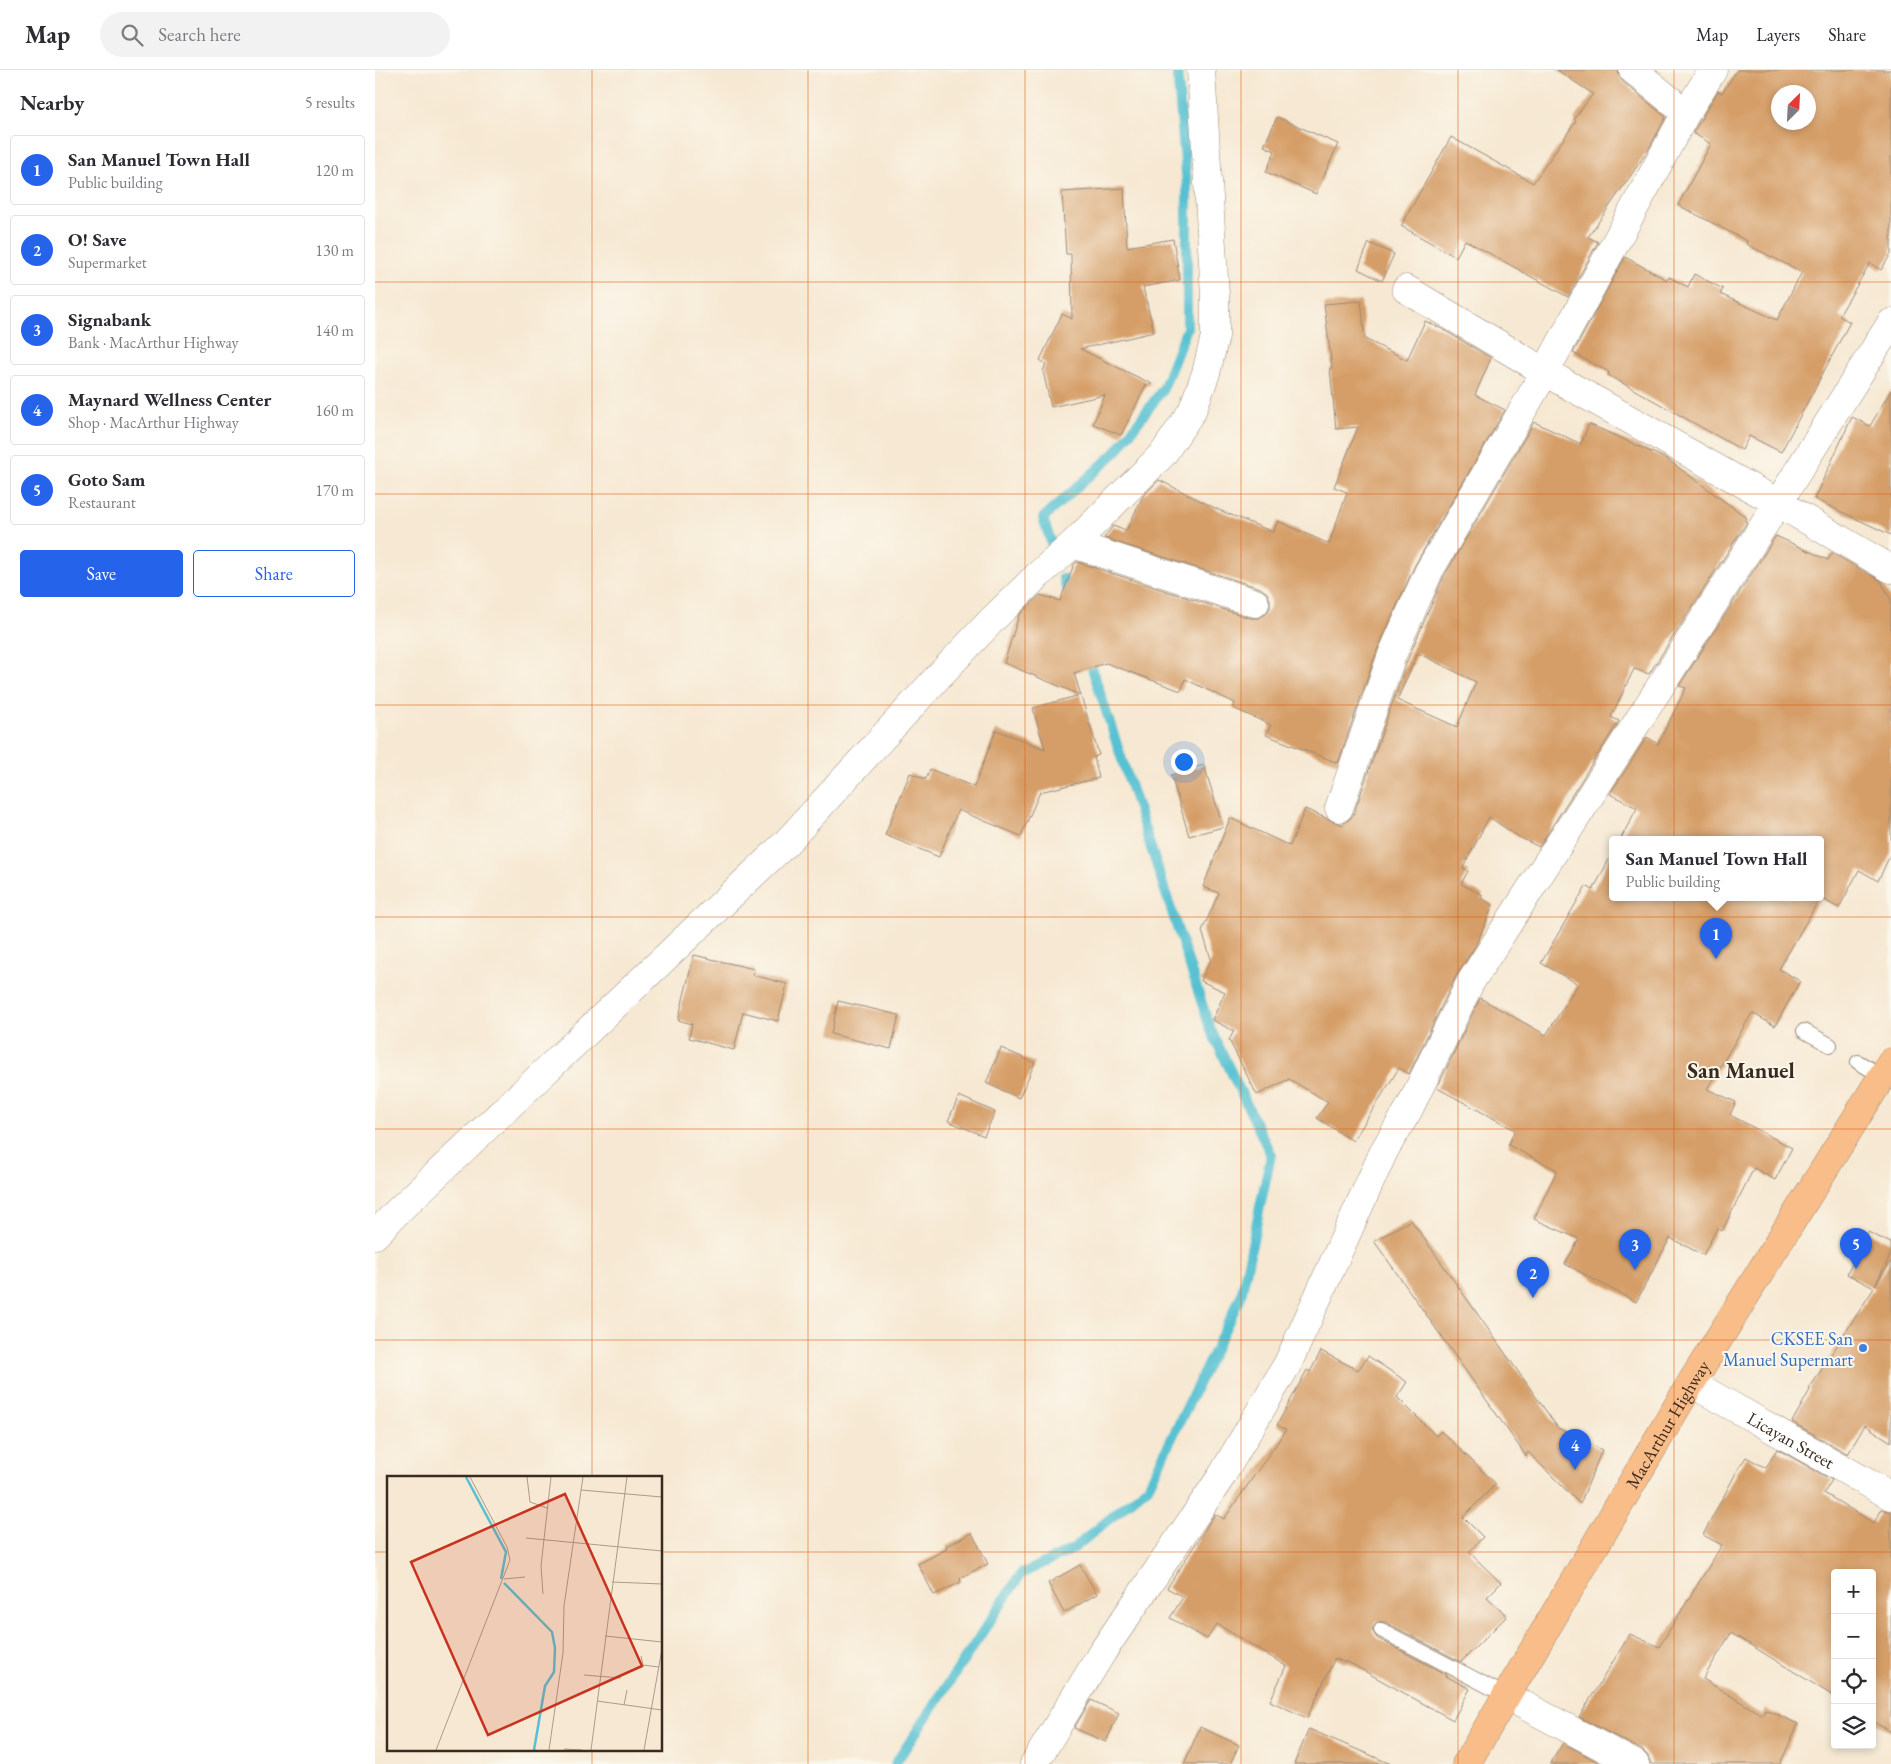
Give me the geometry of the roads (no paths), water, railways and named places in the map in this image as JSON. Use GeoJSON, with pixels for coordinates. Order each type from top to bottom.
{"type":"FeatureCollection","features":[{"type":"Feature","properties":{"kind":"highway","name":"MacArthur Highway"},"geometry":{"type":"LineString","coordinates":[[1466,1764],[1691,1383],[1887,1070]]}},
{"type":"Feature","properties":{"kind":"street"},"geometry":{"type":"LineString","coordinates":[[375,1235],[399,1210],[786,843],[965,649],[1163,454],[1192,411],[1206,373],[1215,336],[1215,295],[1201,70]]}},
{"type":"Feature","properties":{"kind":"street"},"geometry":{"type":"LineString","coordinates":[[1633,70],[1686,113]]}},
{"type":"Feature","properties":{"kind":"street"},"geometry":{"type":"LineString","coordinates":[[1339,808],[1392,655],[1429,571],[1545,372],[1686,113],[1713,70]]}},
{"type":"Feature","properties":{"kind":"street"},"geometry":{"type":"LineString","coordinates":[[1406,288],[1545,372],[1891,569]]}},
{"type":"Feature","properties":{"kind":"street"},"geometry":{"type":"LineString","coordinates":[[1034,1764],[1103,1651],[1186,1531],[1251,1427],[1288,1363],[1385,1149],[1409,1109],[1470,983],[1778,503],[1891,323]]}},
{"type":"Feature","properties":{"kind":"street"},"geometry":{"type":"LineString","coordinates":[[1073,544],[1255,603]]}},
{"type":"Feature","properties":{"kind":"street","name":"Licayan Street"},"geometry":{"type":"LineString","coordinates":[[1691,1383],[1891,1496]]}},
{"type":"Feature","properties":{"kind":"street"},"geometry":{"type":"LineString","coordinates":[[1507,1696],[1635,1764]]}},
{"type":"Feature","properties":{"kind":"lane"},"geometry":{"type":"LineString","coordinates":[[1804,1031],[1830,1045]]}},
{"type":"Feature","properties":{"kind":"lane"},"geometry":{"type":"LineString","coordinates":[[1858,1062],[1887,1070]]}},
{"type":"Feature","properties":{"kind":"lane"},"geometry":{"type":"LineString","coordinates":[[1381,1630],[1507,1696]]}},
{"type":"Feature","properties":{"kind":"waterway"},"geometry":{"type":"LineString","coordinates":[[1054,551],[1043,518],[1116,452],[1163,389],[1187,328],[1187,185],[1177,70]]}},
{"type":"Feature","properties":{"kind":"waterway"},"geometry":{"type":"LineString","coordinates":[[1063,578],[1070,599]]}},
{"type":"Feature","properties":{"kind":"waterway"},"geometry":{"type":"LineString","coordinates":[[895,1764],[1021,1574],[1073,1549],[1148,1487],[1241,1296],[1271,1155],[1210,1028],[1088,656]]}},
{"type":"Feature","properties":{"kind":"place","name":"San Manuel Town Hall"},"geometry":{"type":"Point","coordinates":[1716,959]}},
{"type":"Feature","properties":{"kind":"place","name":"Goto Sam"},"geometry":{"type":"Point","coordinates":[1856,1269]}},
{"type":"Feature","properties":{"kind":"place","name":"Signabank"},"geometry":{"type":"Point","coordinates":[1635,1270]}},
{"type":"Feature","properties":{"kind":"place","name":"O! Save"},"geometry":{"type":"Point","coordinates":[1533,1298]}},
{"type":"Feature","properties":{"kind":"place","name":"CKSEE San Manuel Supermart"},"geometry":{"type":"Point","coordinates":[1863,1348]}},
{"type":"Feature","properties":{"kind":"place","name":"Maynard Wellness Center"},"geometry":{"type":"Point","coordinates":[1575,1470]}},
{"type":"Feature","properties":{"kind":"district","name":"San Manuel"},"geometry":{"type":"Point","coordinates":[1741,1070]}}]}
